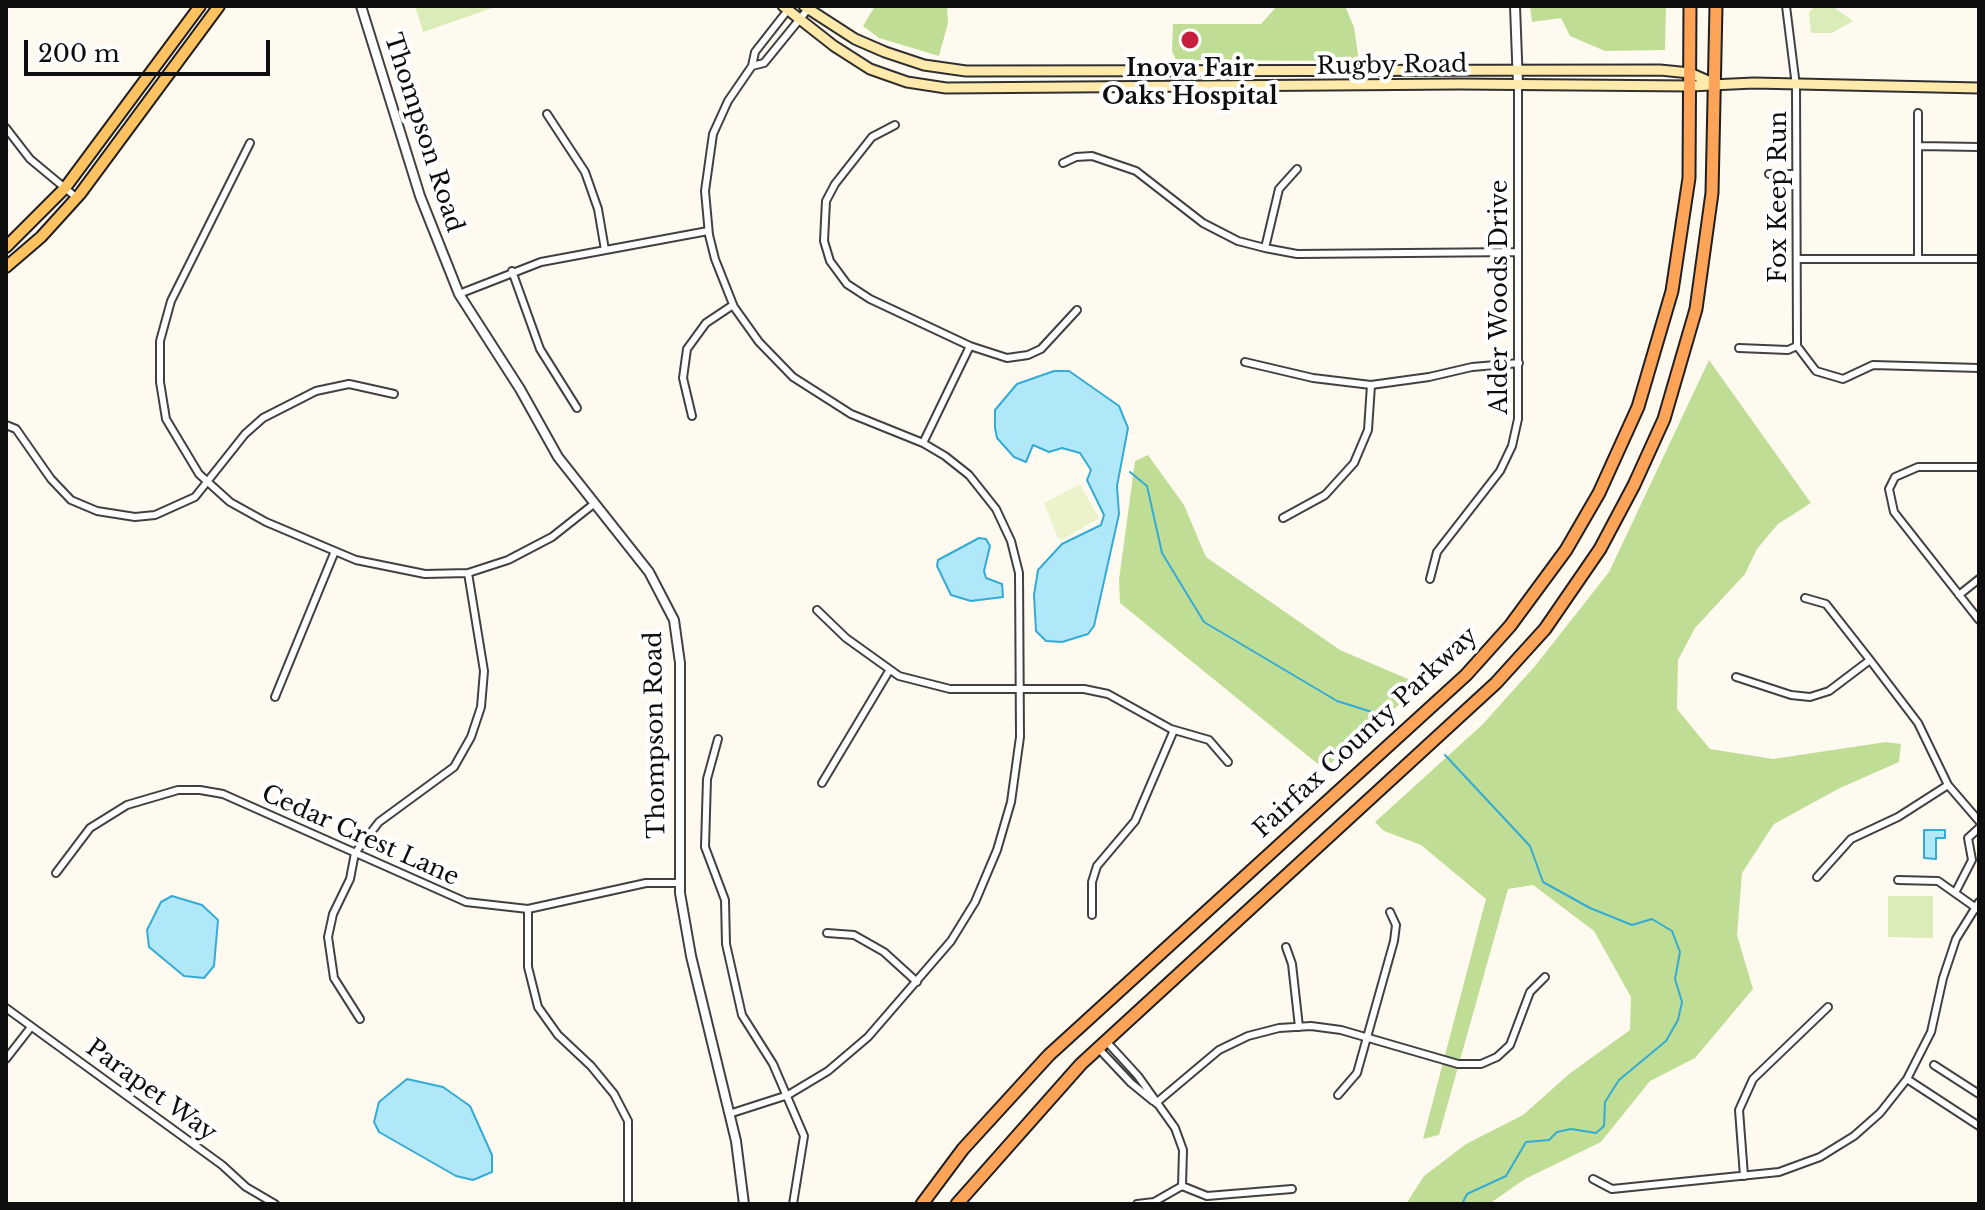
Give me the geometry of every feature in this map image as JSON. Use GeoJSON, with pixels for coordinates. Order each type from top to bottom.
{"type":"FeatureCollection","features":[{"type":"Feature","properties":{"kind":"highway","name":"Fairfax County Parkway"},"geometry":{"type":"LineString","coordinates":[[922,1204],[963,1149],[1033,1071],[1466,675],[1551,573],[1593,505],[1623,444],[1662,330],[1689,178],[1690,6]]}},
{"type":"Feature","properties":{"kind":"highway"},"geometry":{"type":"LineString","coordinates":[[957,1204],[1046,1101],[1102,1045],[1488,692],[1545,629],[1600,549],[1650,453],[1691,331],[1709,229],[1716,84],[1716,6]]}},
{"type":"Feature","properties":{"kind":"main road"},"geometry":{"type":"LineString","coordinates":[[6,247],[65,188],[200,6]]}},
{"type":"Feature","properties":{"kind":"main road"},"geometry":{"type":"LineString","coordinates":[[6,267],[41,237],[77,198],[219,6]]}},
{"type":"Feature","properties":{"kind":"main road","name":"Rugby Road"},"geometry":{"type":"LineString","coordinates":[[787,7],[870,69],[907,82],[946,88],[1716,84],[1979,88]]}},
{"type":"Feature","properties":{"kind":"main road","name":"Rugby Road"},"geometry":{"type":"LineString","coordinates":[[806,8],[855,39],[885,52],[924,65],[966,71],[1518,70],[1690,73],[1716,84]]}},
{"type":"Feature","properties":{"kind":"street","name":"Thompson Road"},"geometry":{"type":"LineString","coordinates":[[361,6],[420,196],[459,294],[558,457],[649,572],[668,605],[676,628],[680,663],[679,883],[691,956],[729,1114],[744,1204]]}},
{"type":"Feature","properties":{"kind":"street"},"geometry":{"type":"LineString","coordinates":[[1515,6],[1518,85]]}},
{"type":"Feature","properties":{"kind":"street","name":"Fox Keep Run"},"geometry":{"type":"LineString","coordinates":[[1786,6],[1796,86],[1797,346]]}},
{"type":"Feature","properties":{"kind":"street"},"geometry":{"type":"LineString","coordinates":[[729,1114],[788,1095],[849,1054],[917,982],[962,924],[997,850],[1018,759],[1020,589],[1011,541],[998,512],[980,486],[958,465],[923,443],[851,414],[811,391],[776,361],[733,305],[708,231],[705,176],[713,134],[733,92],[752,66],[755,52],[787,7]]}},
{"type":"Feature","properties":{"kind":"street"},"geometry":{"type":"LineString","coordinates":[[752,66],[764,63],[806,8]]}},
{"type":"Feature","properties":{"kind":"street","name":"Alder Woods Drive"},"geometry":{"type":"LineString","coordinates":[[1430,579],[1437,552],[1500,471],[1509,454],[1518,419],[1518,85]]}},
{"type":"Feature","properties":{"kind":"street"},"geometry":{"type":"LineString","coordinates":[[1918,113],[1918,258]]}},
{"type":"Feature","properties":{"kind":"street"},"geometry":{"type":"LineString","coordinates":[[547,114],[585,172],[598,209],[605,250]]}},
{"type":"Feature","properties":{"kind":"street"},"geometry":{"type":"LineString","coordinates":[[895,125],[872,137],[831,190],[822,228],[828,255],[837,273],[858,293],[998,357],[1028,355],[1046,345],[1077,310]]}},
{"type":"Feature","properties":{"kind":"street"},"geometry":{"type":"LineString","coordinates":[[6,128],[30,159],[77,198]]}},
{"type":"Feature","properties":{"kind":"street"},"geometry":{"type":"LineString","coordinates":[[250,143],[171,301],[160,341],[160,382],[166,419],[186,457],[208,482],[230,502],[266,522],[375,566],[425,574],[468,573],[532,550],[595,503]]}},
{"type":"Feature","properties":{"kind":"street"},"geometry":{"type":"LineString","coordinates":[[1919,146],[1979,147]]}},
{"type":"Feature","properties":{"kind":"street"},"geometry":{"type":"LineString","coordinates":[[1063,163],[1076,157],[1092,156],[1136,171],[1203,223],[1238,241],[1265,248],[1297,254],[1518,252]]}},
{"type":"Feature","properties":{"kind":"street"},"geometry":{"type":"LineString","coordinates":[[1265,248],[1279,189],[1297,169]]}},
{"type":"Feature","properties":{"kind":"street"},"geometry":{"type":"LineString","coordinates":[[1769,174],[1796,174]]}},
{"type":"Feature","properties":{"kind":"street"},"geometry":{"type":"LineString","coordinates":[[459,294],[512,271],[708,231]]}},
{"type":"Feature","properties":{"kind":"street"},"geometry":{"type":"LineString","coordinates":[[1797,259],[1979,259]]}},
{"type":"Feature","properties":{"kind":"street"},"geometry":{"type":"LineString","coordinates":[[512,271],[540,349],[577,408]]}},
{"type":"Feature","properties":{"kind":"street"},"geometry":{"type":"LineString","coordinates":[[692,416],[683,378],[687,349],[706,323],[733,305]]}},
{"type":"Feature","properties":{"kind":"street"},"geometry":{"type":"LineString","coordinates":[[923,443],[970,346]]}},
{"type":"Feature","properties":{"kind":"street"},"geometry":{"type":"LineString","coordinates":[[1739,348],[1788,350],[1797,346],[1816,371],[1843,379],[1873,365],[1979,368]]}},
{"type":"Feature","properties":{"kind":"street"},"geometry":{"type":"LineString","coordinates":[[1245,362],[1313,378],[1371,385],[1472,367],[1519,363]]}},
{"type":"Feature","properties":{"kind":"street"},"geometry":{"type":"LineString","coordinates":[[6,425],[16,429],[51,479],[71,500],[97,511],[135,517],[155,515],[182,505],[208,482],[245,434],[263,418],[316,391],[349,384],[394,394]]}},
{"type":"Feature","properties":{"kind":"street"},"geometry":{"type":"LineString","coordinates":[[1283,518],[1325,495],[1354,463],[1368,430],[1371,385]]}},
{"type":"Feature","properties":{"kind":"street"},"geometry":{"type":"LineString","coordinates":[[1979,467],[1918,467],[1903,471],[1889,489],[1894,512],[1979,620]]}},
{"type":"Feature","properties":{"kind":"street"},"geometry":{"type":"LineString","coordinates":[[275,697],[335,551]]}},
{"type":"Feature","properties":{"kind":"street"},"geometry":{"type":"LineString","coordinates":[[360,1019],[334,978],[328,937],[355,853],[379,822],[454,767],[471,737],[481,707],[484,671],[468,573]]}},
{"type":"Feature","properties":{"kind":"street"},"geometry":{"type":"LineString","coordinates":[[1959,595],[1979,579]]}},
{"type":"Feature","properties":{"kind":"street"},"geometry":{"type":"LineString","coordinates":[[1805,598],[1826,604],[1870,660],[1918,723],[1948,785],[1979,821]]}},
{"type":"Feature","properties":{"kind":"street"},"geometry":{"type":"LineString","coordinates":[[817,610],[889,671],[941,688],[1084,689],[1108,694],[1174,730],[1209,740],[1228,762]]}},
{"type":"Feature","properties":{"kind":"street"},"geometry":{"type":"LineString","coordinates":[[1736,677],[1791,695],[1810,697],[1829,691],[1870,660]]}},
{"type":"Feature","properties":{"kind":"street"},"geometry":{"type":"LineString","coordinates":[[822,783],[889,671]]}},
{"type":"Feature","properties":{"kind":"street"},"geometry":{"type":"LineString","coordinates":[[1092,915],[1092,882],[1097,866],[1135,821],[1174,730]]}},
{"type":"Feature","properties":{"kind":"street"},"geometry":{"type":"LineString","coordinates":[[718,739],[707,779],[705,847],[725,900],[726,944],[742,1015],[788,1095],[804,1136],[793,1204]]}},
{"type":"Feature","properties":{"kind":"street"},"geometry":{"type":"LineString","coordinates":[[1817,877],[1851,839],[1898,817],[1948,785]]}},
{"type":"Feature","properties":{"kind":"street","name":"Cedar Crest Lane"},"geometry":{"type":"LineString","coordinates":[[56,873],[90,828],[127,805],[178,790],[223,794],[466,902],[528,909],[646,883],[679,883]]}},
{"type":"Feature","properties":{"kind":"street"},"geometry":{"type":"LineString","coordinates":[[1955,893],[1972,860],[1968,838],[1979,828]]}},
{"type":"Feature","properties":{"kind":"street"},"geometry":{"type":"LineString","coordinates":[[1593,1179],[1612,1189],[1779,1172],[1820,1157],[1854,1136],[1907,1079],[1931,1032],[1956,939],[1978,906],[1938,881],[1898,880]]}},
{"type":"Feature","properties":{"kind":"street"},"geometry":{"type":"LineString","coordinates":[[528,909],[528,967],[538,1007],[558,1035],[591,1066],[614,1094],[628,1121],[628,1204]]}},
{"type":"Feature","properties":{"kind":"street"},"geometry":{"type":"LineString","coordinates":[[1338,1095],[1357,1073],[1396,933],[1390,912]]}},
{"type":"Feature","properties":{"kind":"street"},"geometry":{"type":"LineString","coordinates":[[827,933],[854,935],[884,952],[917,982]]}},
{"type":"Feature","properties":{"kind":"street"},"geometry":{"type":"LineString","coordinates":[[1286,947],[1292,964],[1299,1027]]}},
{"type":"Feature","properties":{"kind":"street"},"geometry":{"type":"LineString","coordinates":[[1156,1103],[1201,1063],[1229,1045],[1269,1030],[1331,1028],[1458,1064],[1481,1064],[1497,1057],[1510,1045],[1530,992],[1545,977]]}},
{"type":"Feature","properties":{"kind":"street"},"geometry":{"type":"LineString","coordinates":[[1744,1176],[1739,1110],[1753,1079],[1828,1007]]}},
{"type":"Feature","properties":{"kind":"street","name":"Parapet Way"},"geometry":{"type":"LineString","coordinates":[[6,1008],[222,1165],[246,1187],[275,1204]]}},
{"type":"Feature","properties":{"kind":"street"},"geometry":{"type":"LineString","coordinates":[[6,1059],[31,1027]]}},
{"type":"Feature","properties":{"kind":"street"},"geometry":{"type":"LineString","coordinates":[[1102,1045],[1131,1083],[1156,1103],[1180,1139],[1185,1163],[1182,1186]]}},
{"type":"Feature","properties":{"kind":"street"},"geometry":{"type":"LineString","coordinates":[[1934,1065],[1979,1094]]}},
{"type":"Feature","properties":{"kind":"street"},"geometry":{"type":"LineString","coordinates":[[1907,1079],[1979,1126]]}},
{"type":"Feature","properties":{"kind":"street"},"geometry":{"type":"LineString","coordinates":[[1182,1186],[1207,1196],[1292,1189]]}},
{"type":"Feature","properties":{"kind":"street"},"geometry":{"type":"LineString","coordinates":[[1137,1204],[1154,1202],[1182,1186]]}},
{"type":"Feature","properties":{"kind":"green space"},"geometry":{"type":"Polygon","coordinates":[[[415,6],[498,6],[423,32],[415,6]]]}},
{"type":"Feature","properties":{"kind":"green space"},"geometry":{"type":"Polygon","coordinates":[[[875,6],[947,6],[948,23],[939,56],[879,38],[863,26],[875,6]]]}},
{"type":"Feature","properties":{"kind":"green space"},"geometry":{"type":"Polygon","coordinates":[[[1277,6],[1345,6],[1354,27],[1359,61],[1176,60],[1172,51],[1173,24],[1261,24],[1277,6]]]}},
{"type":"Feature","properties":{"kind":"green space"},"geometry":{"type":"Polygon","coordinates":[[[1530,6],[1666,6],[1665,50],[1605,51],[1570,36],[1561,18],[1532,22],[1530,6]]]}},
{"type":"Feature","properties":{"kind":"green space"},"geometry":{"type":"Polygon","coordinates":[[[1816,6],[1832,6],[1853,21],[1832,33],[1811,33],[1809,12],[1816,6]]]}},
{"type":"Feature","properties":{"kind":"green space"},"geometry":{"type":"Polygon","coordinates":[[[1709,360],[1811,503],[1778,524],[1757,549],[1745,574],[1695,628],[1678,660],[1677,709],[1710,749],[1773,759],[1886,742],[1901,744],[1899,762],[1840,788],[1774,824],[1742,873],[1737,935],[1753,989],[1695,1058],[1650,1081],[1601,1142],[1525,1179],[1489,1204],[1406,1204],[1424,1176],[1466,1144],[1523,1115],[1569,1074],[1630,1030],[1631,997],[1594,931],[1533,885],[1508,889],[1439,1135],[1423,1139],[1486,899],[1421,845],[1384,831],[1375,822],[1482,725],[1535,666],[1609,572],[1709,360]]]}},
{"type":"Feature","properties":{"kind":"green space"},"geometry":{"type":"Polygon","coordinates":[[[1148,455],[1184,505],[1206,557],[1340,650],[1422,685],[1324,769],[1120,603],[1119,580],[1135,461],[1148,455]]]}},
{"type":"Feature","properties":{"kind":"green space"},"geometry":{"type":"Polygon","coordinates":[[[1080,484],[1099,518],[1062,540],[1058,538],[1044,503],[1080,484]]]}},
{"type":"Feature","properties":{"kind":"green space"},"geometry":{"type":"Polygon","coordinates":[[[1888,896],[1933,896],[1933,938],[1888,937],[1888,896]]]}},
{"type":"Feature","properties":{"kind":"water"},"geometry":{"type":"Polygon","coordinates":[[[1054,371],[1069,371],[1119,406],[1128,428],[1117,486],[1119,514],[1094,626],[1088,634],[1062,642],[1046,641],[1036,631],[1034,595],[1038,570],[1062,544],[1101,525],[1104,515],[1087,480],[1091,470],[1080,453],[1062,448],[1049,452],[1033,445],[1026,462],[1014,457],[997,438],[995,428],[995,410],[1017,384],[1054,371]]]}},
{"type":"Feature","properties":{"kind":"water"},"geometry":{"type":"Polygon","coordinates":[[[979,538],[986,539],[990,546],[984,571],[986,578],[1002,584],[1003,597],[971,601],[951,595],[937,566],[938,560],[979,538]]]}},
{"type":"Feature","properties":{"kind":"water"},"geometry":{"type":"Polygon","coordinates":[[[1924,830],[1945,830],[1945,838],[1936,838],[1936,859],[1924,858],[1924,830]]]}},
{"type":"Feature","properties":{"kind":"water"},"geometry":{"type":"Polygon","coordinates":[[[172,896],[202,905],[218,920],[214,966],[204,978],[184,976],[149,947],[147,930],[161,902],[172,896]]]}},
{"type":"Feature","properties":{"kind":"water"},"geometry":{"type":"Polygon","coordinates":[[[407,1079],[443,1087],[470,1106],[492,1155],[492,1172],[473,1180],[456,1176],[379,1132],[374,1122],[379,1102],[407,1079]]]}},
{"type":"Feature","properties":{"kind":"waterway"},"geometry":{"type":"LineString","coordinates":[[1130,472],[1147,486],[1162,553],[1204,622],[1337,701],[1388,717]]}},
{"type":"Feature","properties":{"kind":"waterway"},"geometry":{"type":"LineString","coordinates":[[1445,755],[1530,846],[1543,882],[1590,908],[1632,925],[1652,919],[1672,931],[1680,952],[1675,979],[1682,1002],[1678,1020],[1666,1041],[1619,1080],[1605,1102],[1604,1126],[1596,1133],[1571,1129],[1557,1132],[1549,1140],[1526,1142],[1506,1176],[1467,1194],[1462,1204]]}},
{"type":"Feature","properties":{"kind":"place","name":"Inova Fair Oaks Hospital"},"geometry":{"type":"Point","coordinates":[1190,40]}}]}
